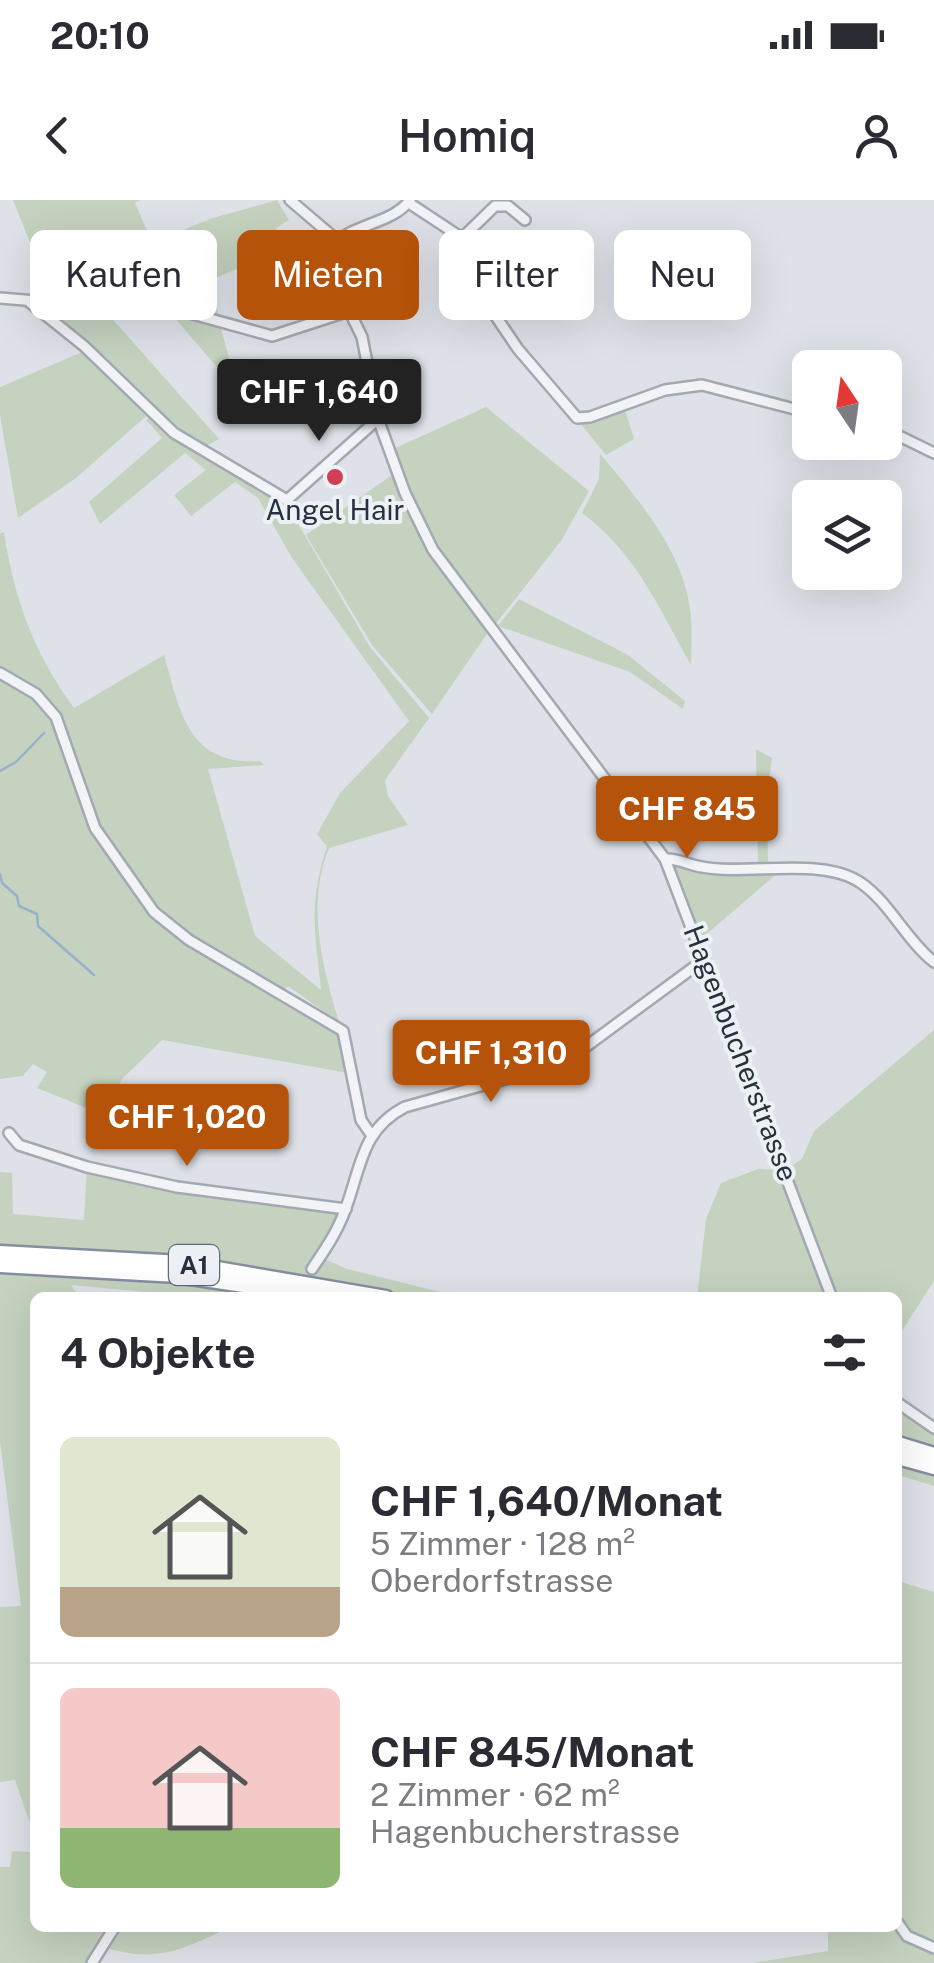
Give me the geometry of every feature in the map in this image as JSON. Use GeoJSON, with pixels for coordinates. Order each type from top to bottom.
{"type":"FeatureCollection","features":[{"type":"Feature","properties":{"kind":"highway","name":"A1"},"geometry":{"type":"LineString","coordinates":[[0,1253],[182,1263],[351,1292]]}},
{"type":"Feature","properties":{"kind":"highway","name":"A1"},"geometry":{"type":"LineString","coordinates":[[0,1265],[177,1274],[290,1292]]}},
{"type":"Feature","properties":{"kind":"highway"},"geometry":{"type":"LineString","coordinates":[[902,1445],[934,1455]]}},
{"type":"Feature","properties":{"kind":"highway"},"geometry":{"type":"LineString","coordinates":[[902,1458],[934,1468]]}},
{"type":"Feature","properties":{"kind":"street"},"geometry":{"type":"LineString","coordinates":[[290,200],[324,230]]}},
{"type":"Feature","properties":{"kind":"street"},"geometry":{"type":"LineString","coordinates":[[360,230],[410,202],[450,230]]}},
{"type":"Feature","properties":{"kind":"street"},"geometry":{"type":"LineString","coordinates":[[470,230],[495,206],[508,206],[525,220]]}},
{"type":"Feature","properties":{"kind":"street"},"geometry":{"type":"LineString","coordinates":[[0,298],[147,300],[272,336],[321,320]]}},
{"type":"Feature","properties":{"kind":"street"},"geometry":{"type":"LineString","coordinates":[[28,300],[84,346],[174,433],[288,500],[378,419]]}},
{"type":"Feature","properties":{"kind":"street","name":"Hagenbucherstrasse"},"geometry":{"type":"LineString","coordinates":[[351,320],[362,337],[378,419],[404,493],[433,550],[665,859],[830,1292]]}},
{"type":"Feature","properties":{"kind":"street"},"geometry":{"type":"LineString","coordinates":[[498,320],[578,418],[590,418],[665,390],[702,385],[792,408]]}},
{"type":"Feature","properties":{"kind":"street"},"geometry":{"type":"LineString","coordinates":[[902,437],[934,453]]}},
{"type":"Feature","properties":{"kind":"street"},"geometry":{"type":"LineString","coordinates":[[0,673],[36,694],[56,717],[95,828],[154,912],[189,940],[343,1031],[361,1120],[370,1133]]}},
{"type":"Feature","properties":{"kind":"street"},"geometry":{"type":"LineString","coordinates":[[665,859],[711,868],[838,872],[859,881],[875,895],[914,946],[934,962]]}},
{"type":"Feature","properties":{"kind":"street"},"geometry":{"type":"LineString","coordinates":[[312,1268],[346,1210],[370,1133],[385,1117],[405,1106],[514,1079],[584,1048],[706,959]]}},
{"type":"Feature","properties":{"kind":"street"},"geometry":{"type":"LineString","coordinates":[[9,1133],[19,1145],[141,1179],[346,1210]]}},
{"type":"Feature","properties":{"kind":"street"},"geometry":{"type":"LineString","coordinates":[[902,1405],[934,1428]]}},
{"type":"Feature","properties":{"kind":"street"},"geometry":{"type":"LineString","coordinates":[[902,1929],[907,1936],[934,1948]]}},
{"type":"Feature","properties":{"kind":"street"},"geometry":{"type":"LineString","coordinates":[[92,1963],[111,1932]]}},
{"type":"Feature","properties":{"kind":"green space"},"geometry":{"type":"Polygon","coordinates":[[[13,200],[140,200],[135,203],[147,230],[30,230],[30,242],[13,200]]]}},
{"type":"Feature","properties":{"kind":"green space"},"geometry":{"type":"Polygon","coordinates":[[[277,200],[289,220],[277,230],[237,230],[237,269],[217,277],[217,230],[182,230],[277,200]]]}},
{"type":"Feature","properties":{"kind":"green space"},"geometry":{"type":"Polygon","coordinates":[[[54,320],[113,320],[219,439],[201,449],[152,411],[76,478],[18,518],[0,415],[0,387],[80,353],[82,342],[54,320]]]}},
{"type":"Feature","properties":{"kind":"green space"},"geometry":{"type":"Polygon","coordinates":[[[176,320],[204,320],[220,325],[236,383],[277,402],[260,417],[176,320]]]}},
{"type":"Feature","properties":{"kind":"green space"},"geometry":{"type":"Polygon","coordinates":[[[624,406],[634,439],[606,455],[580,423],[624,406]]]}},
{"type":"Feature","properties":{"kind":"green space"},"geometry":{"type":"Polygon","coordinates":[[[486,407],[589,491],[561,541],[494,626],[421,520],[393,449],[486,407]]]}},
{"type":"Feature","properties":{"kind":"green space"},"geometry":{"type":"Polygon","coordinates":[[[152,415],[286,503],[370,647],[429,718],[385,780],[388,796],[408,825],[329,848],[322,869],[319,935],[339,1022],[288,986],[284,990],[261,976],[258,980],[343,1031],[354,1074],[162,1040],[123,1078],[104,1115],[37,1088],[47,1072],[33,1064],[23,1076],[0,1079],[0,534],[4,532],[14,580],[37,646],[74,708],[164,655],[182,714],[202,744],[216,754],[260,761],[264,765],[208,769],[255,936],[321,990],[315,902],[321,867],[327,846],[317,834],[340,793],[409,721],[292,558],[258,498],[235,482],[191,516],[174,495],[206,470],[185,453],[100,524],[89,502],[162,438],[146,420],[152,415]]]}},
{"type":"Feature","properties":{"kind":"green space"},"geometry":{"type":"Polygon","coordinates":[[[600,454],[656,526],[678,567],[691,617],[691,665],[632,564],[582,513],[599,479],[600,454]]]}},
{"type":"Feature","properties":{"kind":"green space"},"geometry":{"type":"Polygon","coordinates":[[[392,475],[407,506],[489,631],[432,714],[372,645],[306,535],[392,475]]]}},
{"type":"Feature","properties":{"kind":"green space"},"geometry":{"type":"Polygon","coordinates":[[[519,599],[628,655],[685,701],[683,709],[630,672],[498,626],[519,599]]]}},
{"type":"Feature","properties":{"kind":"green space"},"geometry":{"type":"Polygon","coordinates":[[[756,749],[772,758],[767,793],[768,866],[758,866],[756,749]]]}},
{"type":"Feature","properties":{"kind":"green space"},"geometry":{"type":"Polygon","coordinates":[[[675,861],[780,871],[702,938],[672,866],[675,861]]]}},
{"type":"Feature","properties":{"kind":"green space"},"geometry":{"type":"Polygon","coordinates":[[[934,1030],[934,1281],[902,1331],[902,1292],[698,1292],[706,1219],[721,1183],[758,1169],[785,1170],[802,1159],[814,1131],[934,1030]]]}},
{"type":"Feature","properties":{"kind":"green space"},"geometry":{"type":"Polygon","coordinates":[[[87,1167],[177,1187],[346,1209],[321,1257],[347,1269],[441,1292],[146,1292],[71,1285],[76,1292],[30,1292],[30,1823],[15,1780],[0,1782],[0,1607],[21,1606],[0,1441],[0,1172],[12,1173],[13,1214],[84,1220],[87,1167]]]}},
{"type":"Feature","properties":{"kind":"green space"},"geometry":{"type":"Polygon","coordinates":[[[902,1406],[934,1428],[934,1486],[902,1476],[902,1406]]]}},
{"type":"Feature","properties":{"kind":"green space"},"geometry":{"type":"Polygon","coordinates":[[[902,1582],[934,1592],[934,1963],[752,1963],[828,1951],[828,1932],[902,1932],[902,1582]]]}},
{"type":"Feature","properties":{"kind":"green space"},"geometry":{"type":"Polygon","coordinates":[[[12,1851],[30,1852],[30,1932],[219,1932],[196,1943],[153,1954],[103,1947],[92,1963],[0,1963],[0,1867],[10,1867],[12,1851]]]}},
{"type":"Feature","properties":{"kind":"waterway"},"geometry":{"type":"LineString","coordinates":[[0,771],[16,762],[44,733]]}},
{"type":"Feature","properties":{"kind":"waterway"},"geometry":{"type":"LineString","coordinates":[[0,874],[2,883],[17,896],[19,906],[37,914],[38,926],[94,975]]}},
{"type":"Feature","properties":{"kind":"place","name":"Angel Hair"},"geometry":{"type":"Point","coordinates":[335,477]}}]}
